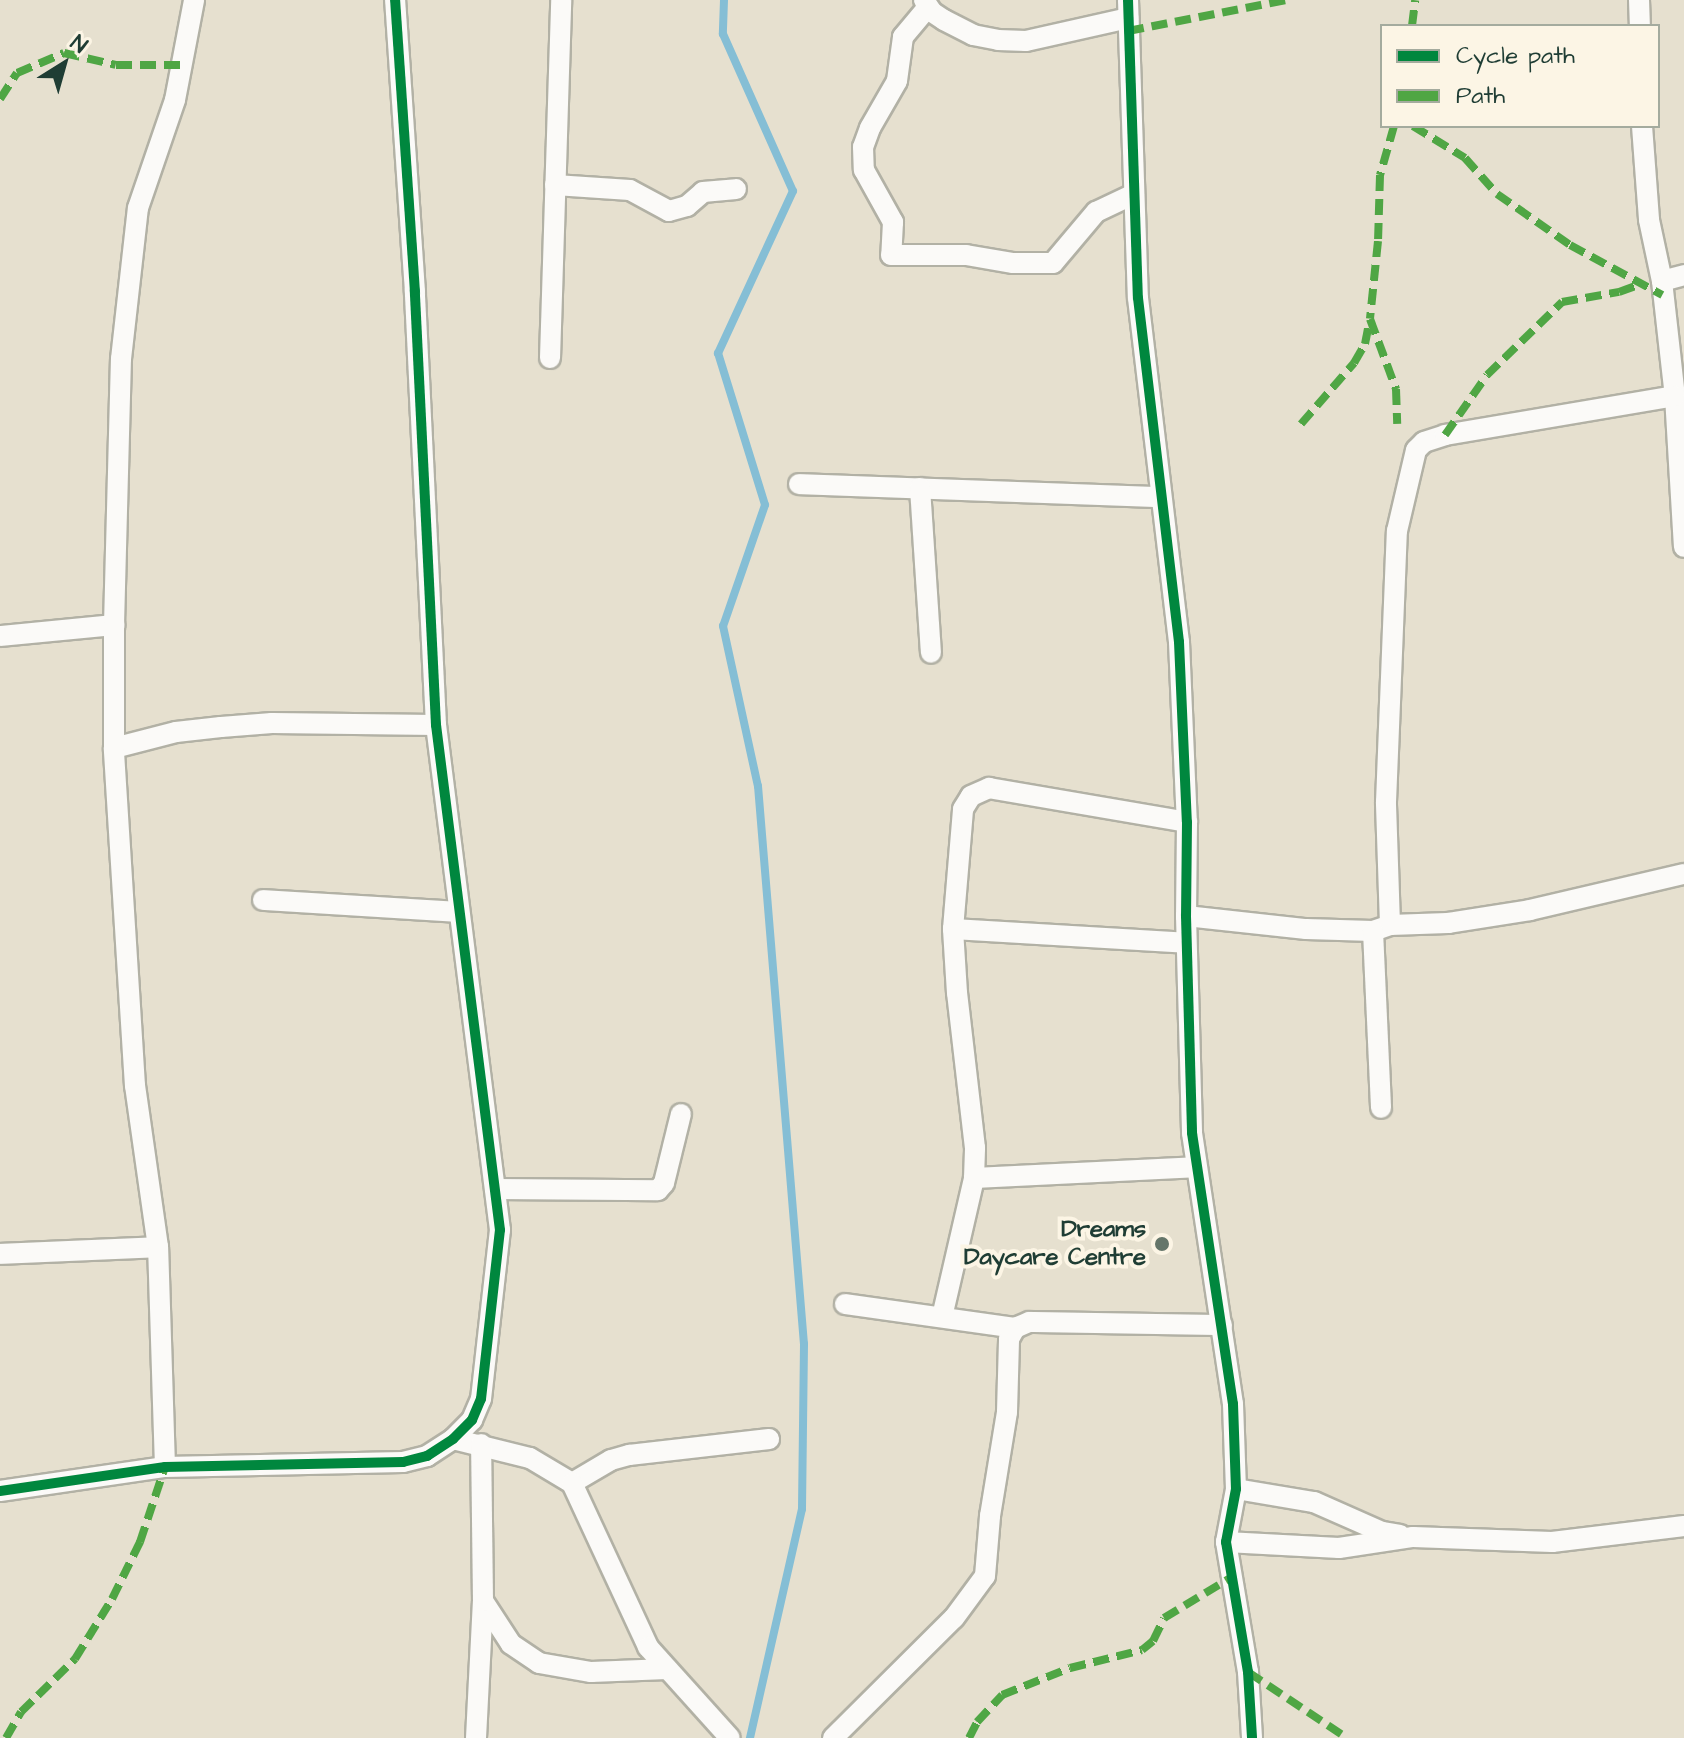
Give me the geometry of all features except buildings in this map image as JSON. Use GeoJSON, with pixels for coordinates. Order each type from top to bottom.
{"type":"FeatureCollection","features":[{"type":"Feature","properties":{"kind":"street"},"geometry":{"type":"LineString","coordinates":[[165,1467],[158,1247],[135,1086],[114,748],[114,625],[121,359],[138,208],[175,100],[194,0]]}},
{"type":"Feature","properties":{"kind":"street"},"geometry":{"type":"LineString","coordinates":[[0,1491],[165,1467],[403,1462],[427,1456],[453,1439],[472,1420],[481,1399],[500,1230],[436,725],[415,292],[395,0]]}},
{"type":"Feature","properties":{"kind":"street"},"geometry":{"type":"LineString","coordinates":[[550,358],[561,0]]}},
{"type":"Feature","properties":{"kind":"street"},"geometry":{"type":"LineString","coordinates":[[1639,0],[1640,24]]}},
{"type":"Feature","properties":{"kind":"street"},"geometry":{"type":"LineString","coordinates":[[1134,194],[1096,212],[1053,263],[1013,263],[966,255],[891,255],[893,222],[864,170],[863,147],[897,81],[903,37],[926,4],[973,35],[1026,41],[1128,9],[1138,298],[1159,497],[1179,642],[1187,822],[1186,943],[1195,1167],[1233,1404],[1236,1489],[1226,1542],[1248,1672],[1252,1738]]}},
{"type":"Feature","properties":{"kind":"street"},"geometry":{"type":"LineString","coordinates":[[1642,128],[1649,220],[1662,281],[1675,396],[1684,547]]}},
{"type":"Feature","properties":{"kind":"street"},"geometry":{"type":"LineString","coordinates":[[555,185],[630,190],[669,211],[687,206],[703,192],[736,189]]}},
{"type":"Feature","properties":{"kind":"street"},"geometry":{"type":"LineString","coordinates":[[1662,281],[1684,275]]}},
{"type":"Feature","properties":{"kind":"street"},"geometry":{"type":"LineString","coordinates":[[1381,1108],[1381,928],[1397,531],[1416,450],[1424,442],[1445,435],[1675,396]]}},
{"type":"Feature","properties":{"kind":"street"},"geometry":{"type":"LineString","coordinates":[[799,484],[1159,497]]}},
{"type":"Feature","properties":{"kind":"street"},"geometry":{"type":"LineString","coordinates":[[920,488],[931,653]]}},
{"type":"Feature","properties":{"kind":"street"},"geometry":{"type":"LineString","coordinates":[[0,636],[114,625]]}},
{"type":"Feature","properties":{"kind":"street"},"geometry":{"type":"LineString","coordinates":[[114,748],[176,732],[272,723],[436,725]]}},
{"type":"Feature","properties":{"kind":"street"},"geometry":{"type":"LineString","coordinates":[[942,1317],[974,1178],[975,1148],[957,993],[953,929],[963,809],[979,790],[989,788],[1091,803],[1187,822]]}},
{"type":"Feature","properties":{"kind":"street"},"geometry":{"type":"LineString","coordinates":[[1186,916],[1306,929],[1448,923],[1530,910],[1684,874]]}},
{"type":"Feature","properties":{"kind":"street"},"geometry":{"type":"LineString","coordinates":[[263,900],[458,912]]}},
{"type":"Feature","properties":{"kind":"street"},"geometry":{"type":"LineString","coordinates":[[953,929],[1186,943]]}},
{"type":"Feature","properties":{"kind":"street"},"geometry":{"type":"LineString","coordinates":[[495,1189],[658,1190],[664,1183],[681,1114]]}},
{"type":"Feature","properties":{"kind":"street"},"geometry":{"type":"LineString","coordinates":[[974,1178],[1195,1167]]}},
{"type":"Feature","properties":{"kind":"street"},"geometry":{"type":"LineString","coordinates":[[0,1254],[158,1247]]}},
{"type":"Feature","properties":{"kind":"street"},"geometry":{"type":"LineString","coordinates":[[845,1304],[1015,1328],[1029,1322],[1222,1325]]}},
{"type":"Feature","properties":{"kind":"street"},"geometry":{"type":"LineString","coordinates":[[833,1738],[954,1618],[985,1576],[990,1516],[1007,1412],[1009,1339],[1015,1328]]}},
{"type":"Feature","properties":{"kind":"street"},"geometry":{"type":"LineString","coordinates":[[453,1439],[530,1458],[572,1483],[637,1628],[667,1669],[730,1738]]}},
{"type":"Feature","properties":{"kind":"street"},"geometry":{"type":"LineString","coordinates":[[572,1483],[611,1460],[629,1455],[769,1439]]}},
{"type":"Feature","properties":{"kind":"street"},"geometry":{"type":"LineString","coordinates":[[476,1738],[483,1601],[481,1444]]}},
{"type":"Feature","properties":{"kind":"street"},"geometry":{"type":"LineString","coordinates":[[1236,1489],[1314,1502],[1382,1532],[1413,1537],[1552,1542],[1684,1526]]}},
{"type":"Feature","properties":{"kind":"street"},"geometry":{"type":"LineString","coordinates":[[1226,1542],[1339,1548],[1413,1537]]}},
{"type":"Feature","properties":{"kind":"street"},"geometry":{"type":"LineString","coordinates":[[483,1601],[511,1644],[539,1663],[591,1672],[667,1669]]}},
{"type":"Feature","properties":{"kind":"waterway"},"geometry":{"type":"LineString","coordinates":[[724,0],[723,34],[793,191],[718,353],[765,505],[723,626],[758,786],[804,1344],[802,1509],[750,1738]]}},
{"type":"Feature","properties":{"kind":"marked path"},"geometry":{"type":"LineString","coordinates":[[1128,31],[1286,0]]}},
{"type":"Feature","properties":{"kind":"marked path"},"geometry":{"type":"LineString","coordinates":[[1412,24],[1415,0]]}},
{"type":"Feature","properties":{"kind":"marked path"},"geometry":{"type":"LineString","coordinates":[[0,99],[17,73],[64,53],[116,65],[182,65]]}},
{"type":"Feature","properties":{"kind":"marked path"},"geometry":{"type":"LineString","coordinates":[[1393,128],[1380,175],[1378,241],[1370,319],[1396,389],[1397,424]]}},
{"type":"Feature","properties":{"kind":"marked path"},"geometry":{"type":"LineString","coordinates":[[1416,128],[1465,158],[1497,194],[1570,245],[1662,295]]}},
{"type":"Feature","properties":{"kind":"marked path"},"geometry":{"type":"LineString","coordinates":[[1445,435],[1487,375],[1562,302],[1619,292],[1641,284]]}},
{"type":"Feature","properties":{"kind":"marked path"},"geometry":{"type":"LineString","coordinates":[[1301,424],[1354,363],[1365,344],[1369,324]]}},
{"type":"Feature","properties":{"kind":"marked path"},"geometry":{"type":"LineString","coordinates":[[6,1738],[21,1712],[75,1659],[112,1599],[140,1542],[165,1467]]}},
{"type":"Feature","properties":{"kind":"marked path"},"geometry":{"type":"LineString","coordinates":[[969,1738],[977,1722],[1002,1695],[1070,1668],[1142,1650],[1153,1641],[1164,1618],[1232,1577]]}},
{"type":"Feature","properties":{"kind":"marked path"},"geometry":{"type":"LineString","coordinates":[[1248,1672],[1347,1738]]}},
{"type":"Feature","properties":{"kind":"cycle path"},"geometry":{"type":"LineString","coordinates":[[0,1491],[165,1467],[403,1462],[427,1456],[453,1439],[472,1420],[481,1399],[500,1230],[436,725],[415,292],[395,0]]}},
{"type":"Feature","properties":{"kind":"cycle path"},"geometry":{"type":"LineString","coordinates":[[1128,0],[1138,298],[1179,642],[1187,822],[1186,916],[1192,1133],[1233,1404],[1236,1489],[1226,1542],[1248,1672],[1252,1738]]}},
{"type":"Feature","properties":{"kind":"place","name":"Dreams Daycare Centre"},"geometry":{"type":"Point","coordinates":[1162,1244]}}]}
